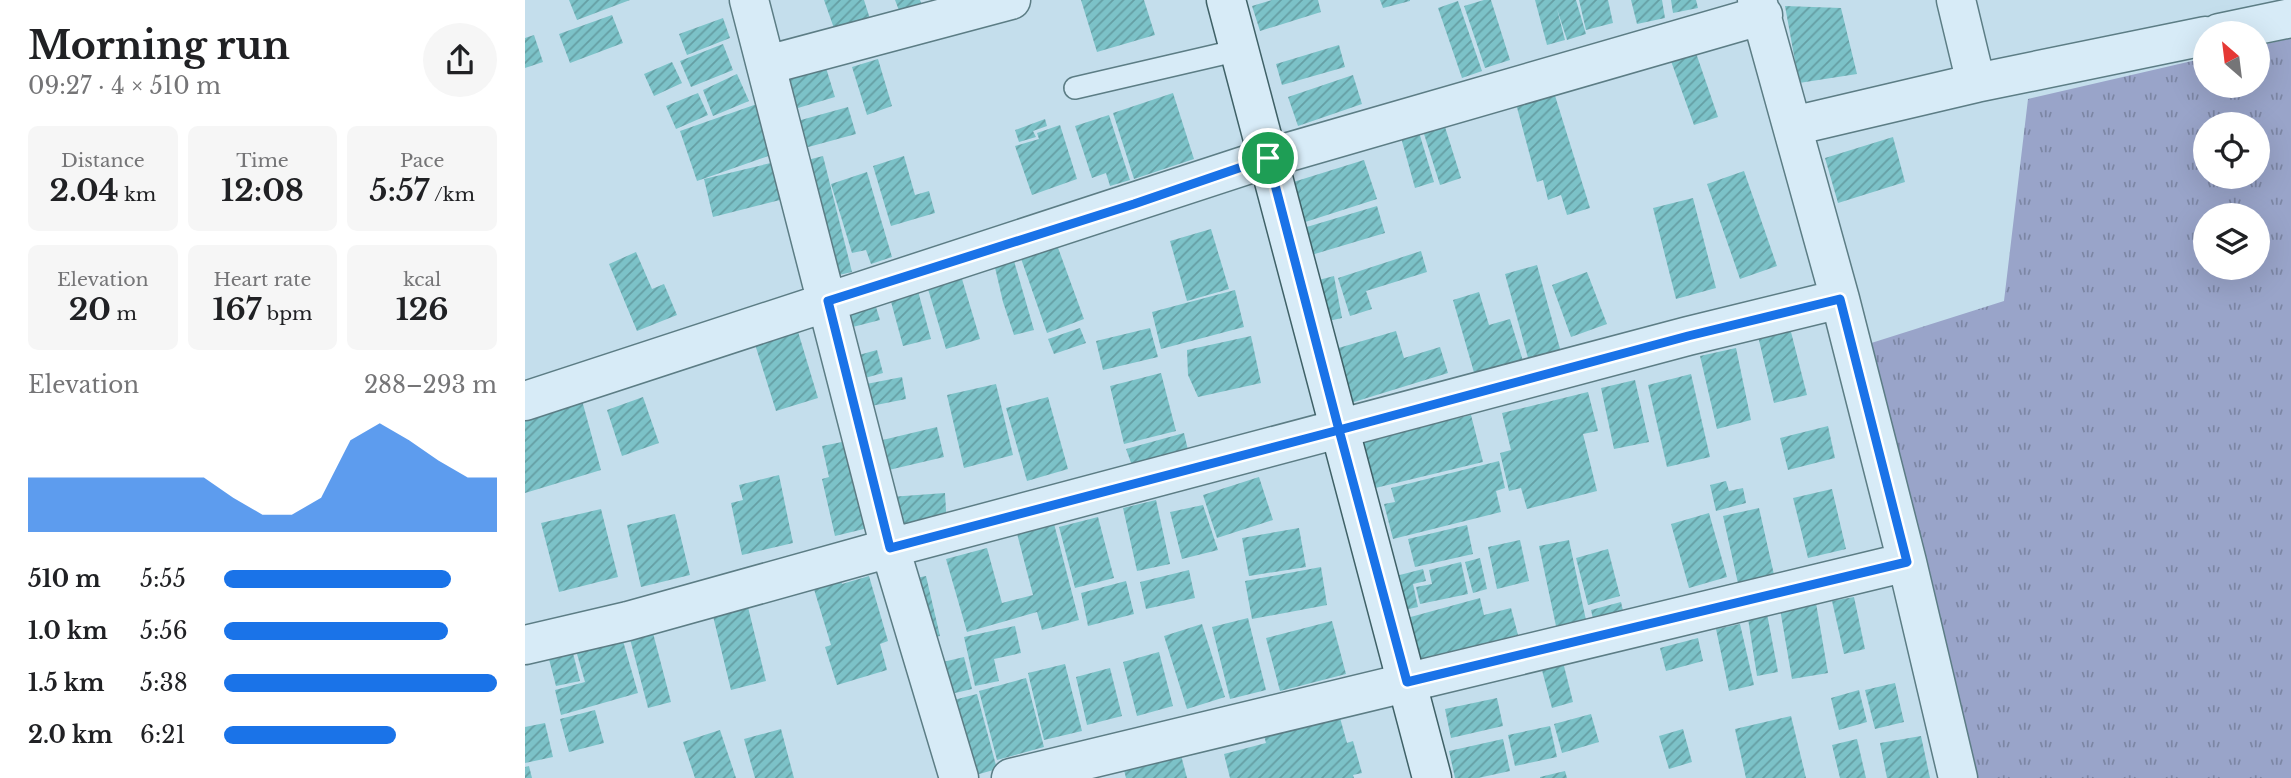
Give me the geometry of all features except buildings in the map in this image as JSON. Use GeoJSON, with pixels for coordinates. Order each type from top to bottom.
{"type":"FeatureCollection","features":[{"type":"Feature","properties":{"kind":"street"},"geometry":{"type":"LineString","coordinates":[[749,0],[890,548],[959,778]]}},
{"type":"Feature","properties":{"kind":"street"},"geometry":{"type":"LineString","coordinates":[[767,65],[1011,0]]}},
{"type":"Feature","properties":{"kind":"street"},"geometry":{"type":"LineString","coordinates":[[1226,0],[1432,778]]}},
{"type":"Feature","properties":{"kind":"street"},"geometry":{"type":"LineString","coordinates":[[1955,0],[1976,83]]}},
{"type":"Feature","properties":{"kind":"street"},"geometry":{"type":"LineString","coordinates":[[525,401],[1268,158],[1760,7],[1840,299],[1907,562],[1958,778]]}},
{"type":"Feature","properties":{"kind":"street"},"geometry":{"type":"LineString","coordinates":[[2270,22],[2291,18]]}},
{"type":"Feature","properties":{"kind":"street"},"geometry":{"type":"LineString","coordinates":[[1793,126],[1976,83],[2193,38]]}},
{"type":"Feature","properties":{"kind":"street"},"geometry":{"type":"LineString","coordinates":[[525,645],[628,621],[890,548],[1675,340],[1840,299]]}},
{"type":"Feature","properties":{"kind":"street"},"geometry":{"type":"LineString","coordinates":[[1011,778],[1907,562]]}},
{"type":"Feature","properties":{"kind":"lane"},"geometry":{"type":"LineString","coordinates":[[1075,88],[1239,50]]}},
{"type":"Feature","properties":{"kind":"green space"},"geometry":{"type":"Polygon","coordinates":[[[2291,38],[2291,778],[1969,778],[1865,345],[2004,301],[2028,99],[2193,61],[2193,98],[2270,98],[2270,43],[2291,38]]]}},
{"type":"Feature","properties":{"kind":"route"},"geometry":{"type":"LineString","coordinates":[[1268,158],[1134,204],[828,301],[890,548],[1339,430],[1407,682],[1907,562],[1840,299],[1688,336],[1339,430],[1268,158]]}}]}
